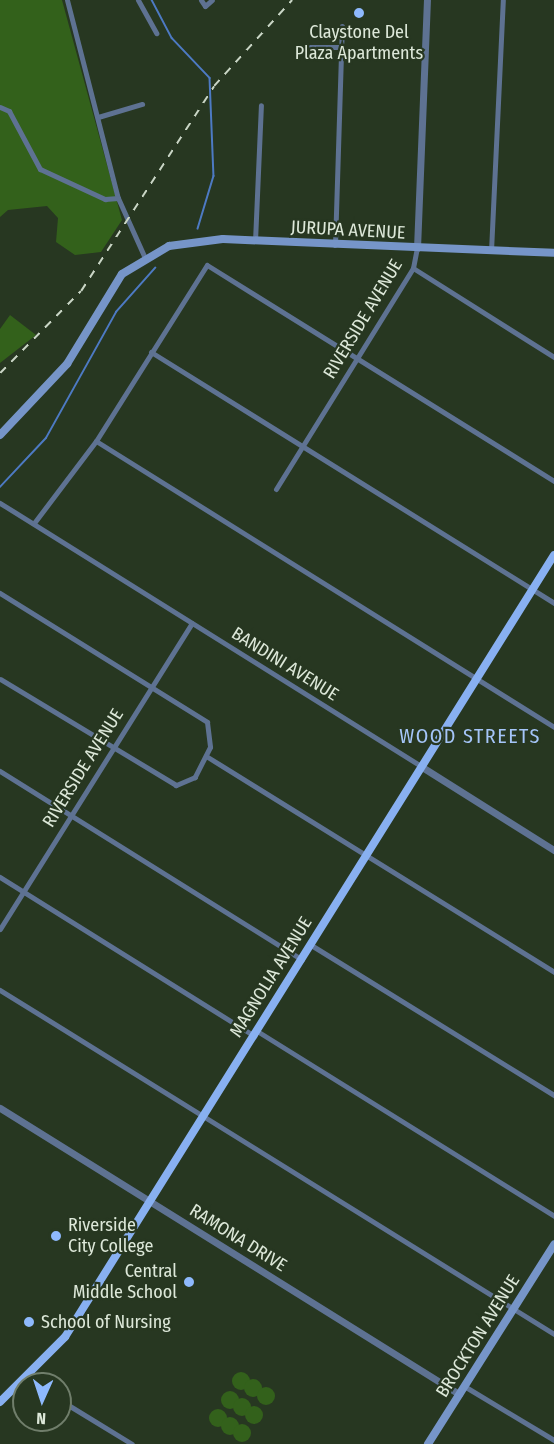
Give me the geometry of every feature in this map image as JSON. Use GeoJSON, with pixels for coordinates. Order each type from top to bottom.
{"type":"FeatureCollection","features":[{"type":"Feature","properties":{"kind":"main road","name":"JURUPA AVENUE"},"geometry":{"type":"LineString","coordinates":[[0,435],[67,364],[122,274],[145,258],[186,241],[255,241],[554,253]]}},
{"type":"Feature","properties":{"kind":"main road","name":"MAGNOLIA AVENUE"},"geometry":{"type":"LineString","coordinates":[[31,1372],[65,1337],[554,555]]}},
{"type":"Feature","properties":{"kind":"main road","name":"BROCKTON AVENUE"},"geometry":{"type":"LineString","coordinates":[[428,1444],[554,1245]]}},
{"type":"Feature","properties":{"kind":"main road","name":"MAGNOLIA AVENUE"},"geometry":{"type":"LineString","coordinates":[[0,1402],[12,1390]]}},
{"type":"Feature","properties":{"kind":"street"},"geometry":{"type":"LineString","coordinates":[[67,0],[118,198],[131,235],[145,258]]}},
{"type":"Feature","properties":{"kind":"street"},"geometry":{"type":"LineString","coordinates":[[138,0],[156,33]]}},
{"type":"Feature","properties":{"kind":"street"},"geometry":{"type":"LineString","coordinates":[[201,0],[205,6],[212,0]]}},
{"type":"Feature","properties":{"kind":"street"},"geometry":{"type":"LineString","coordinates":[[490,251],[503,0]]}},
{"type":"Feature","properties":{"kind":"street","name":"RIVERSIDE AVENUE"},"geometry":{"type":"LineString","coordinates":[[276,489],[413,268],[417,248],[429,1]]}},
{"type":"Feature","properties":{"kind":"street"},"geometry":{"type":"LineString","coordinates":[[335,244],[344,79],[338,47],[342,26]]}},
{"type":"Feature","properties":{"kind":"street"},"geometry":{"type":"LineString","coordinates":[[310,46],[338,47]]}},
{"type":"Feature","properties":{"kind":"street"},"geometry":{"type":"LineString","coordinates":[[98,117],[142,104]]}},
{"type":"Feature","properties":{"kind":"street"},"geometry":{"type":"LineString","coordinates":[[255,241],[261,105]]}},
{"type":"Feature","properties":{"kind":"street"},"geometry":{"type":"LineString","coordinates":[[0,106],[9,111],[40,169],[105,199],[118,198]]}},
{"type":"Feature","properties":{"kind":"street"},"geometry":{"type":"LineString","coordinates":[[34,523],[96,441],[207,266],[554,481]]}},
{"type":"Feature","properties":{"kind":"street"},"geometry":{"type":"LineString","coordinates":[[413,268],[554,357]]}},
{"type":"Feature","properties":{"kind":"street"},"geometry":{"type":"LineString","coordinates":[[151,352],[554,603]]}},
{"type":"Feature","properties":{"kind":"street"},"geometry":{"type":"LineString","coordinates":[[96,441],[554,727]]}},
{"type":"Feature","properties":{"kind":"street","name":"BANDINI AVENUE"},"geometry":{"type":"LineString","coordinates":[[0,503],[554,850]]}},
{"type":"Feature","properties":{"kind":"street"},"geometry":{"type":"LineString","coordinates":[[0,593],[207,722],[212,738],[195,777],[176,785],[113,749],[0,678]]}},
{"type":"Feature","properties":{"kind":"street","name":"RIVERSIDE AVENUE"},"geometry":{"type":"LineString","coordinates":[[0,929],[192,623]]}},
{"type":"Feature","properties":{"kind":"street"},"geometry":{"type":"LineString","coordinates":[[206,756],[554,972]]}},
{"type":"Feature","properties":{"kind":"street"},"geometry":{"type":"LineString","coordinates":[[0,771],[302,960]]}},
{"type":"Feature","properties":{"kind":"street"},"geometry":{"type":"LineString","coordinates":[[0,877],[554,1216]]}},
{"type":"Feature","properties":{"kind":"street"},"geometry":{"type":"LineString","coordinates":[[311,945],[554,1095]]}},
{"type":"Feature","properties":{"kind":"street"},"geometry":{"type":"LineString","coordinates":[[0,990],[554,1334]]}},
{"type":"Feature","properties":{"kind":"street","name":"RAMONA DRIVE"},"geometry":{"type":"LineString","coordinates":[[0,1108],[459,1394]]}},
{"type":"Feature","properties":{"kind":"street"},"geometry":{"type":"LineString","coordinates":[[464,1386],[554,1440]]}},
{"type":"Feature","properties":{"kind":"street"},"geometry":{"type":"LineString","coordinates":[[72,1407],[132,1444]]}},
{"type":"Feature","properties":{"kind":"green space"},"geometry":{"type":"Polygon","coordinates":[[[0,0],[62,0],[122,220],[101,252],[75,255],[56,242],[58,218],[47,206],[8,210],[0,217],[0,0]]]}},
{"type":"Feature","properties":{"kind":"green space"},"geometry":{"type":"Polygon","coordinates":[[[10,315],[36,335],[0,363],[0,329],[10,315]]]}},
{"type":"Feature","properties":{"kind":"green space"},"geometry":{"type":"Polygon","coordinates":[[[241,1372],[247,1375],[250,1381],[247,1387],[241,1390],[235,1387],[232,1381],[235,1375],[241,1372]]]}},
{"type":"Feature","properties":{"kind":"green space"},"geometry":{"type":"Polygon","coordinates":[[[253,1379],[259,1382],[262,1388],[259,1394],[253,1397],[247,1394],[244,1388],[247,1382],[253,1379]]]}},
{"type":"Feature","properties":{"kind":"green space"},"geometry":{"type":"Polygon","coordinates":[[[266,1387],[272,1390],[275,1396],[272,1402],[266,1405],[260,1402],[257,1396],[260,1390],[266,1387]]]}},
{"type":"Feature","properties":{"kind":"green space"},"geometry":{"type":"Polygon","coordinates":[[[230,1391],[236,1394],[239,1400],[236,1406],[230,1409],[224,1406],[221,1400],[224,1394],[230,1391]]]}},
{"type":"Feature","properties":{"kind":"green space"},"geometry":{"type":"Polygon","coordinates":[[[242,1398],[248,1401],[251,1407],[248,1413],[242,1416],[236,1413],[233,1407],[236,1401],[242,1398]]]}},
{"type":"Feature","properties":{"kind":"green space"},"geometry":{"type":"Polygon","coordinates":[[[254,1406],[260,1409],[263,1415],[260,1421],[254,1424],[248,1421],[245,1415],[248,1409],[254,1406]]]}},
{"type":"Feature","properties":{"kind":"green space"},"geometry":{"type":"Polygon","coordinates":[[[218,1409],[224,1412],[227,1418],[224,1424],[218,1427],[212,1424],[209,1418],[212,1412],[218,1409]]]}},
{"type":"Feature","properties":{"kind":"green space"},"geometry":{"type":"Polygon","coordinates":[[[230,1417],[236,1420],[239,1426],[236,1432],[230,1435],[224,1432],[221,1426],[224,1420],[230,1417]]]}},
{"type":"Feature","properties":{"kind":"green space"},"geometry":{"type":"Polygon","coordinates":[[[242,1424],[248,1427],[251,1433],[248,1439],[242,1442],[236,1439],[233,1433],[236,1427],[242,1424]]]}},
{"type":"Feature","properties":{"kind":"waterway"},"geometry":{"type":"LineString","coordinates":[[152,0],[172,38],[210,78],[214,176],[198,229]]}},
{"type":"Feature","properties":{"kind":"waterway"},"geometry":{"type":"LineString","coordinates":[[0,487],[46,438],[116,312],[155,268]]}},
{"type":"Feature","properties":{"kind":"railway"},"geometry":{"type":"LineString","coordinates":[[0,373],[81,291],[214,86],[292,0]]}},
{"type":"Feature","properties":{"kind":"place","name":"Claystone Del Plaza Apartments"},"geometry":{"type":"Point","coordinates":[359,13]}},
{"type":"Feature","properties":{"kind":"place","name":"Riverside City College"},"geometry":{"type":"Point","coordinates":[56,1236]}},
{"type":"Feature","properties":{"kind":"place","name":"Central Middle School"},"geometry":{"type":"Point","coordinates":[189,1282]}},
{"type":"Feature","properties":{"kind":"place","name":"School of Nursing"},"geometry":{"type":"Point","coordinates":[29,1322]}},
{"type":"Feature","properties":{"kind":"district","name":"WOOD STREETS"},"geometry":{"type":"Point","coordinates":[470,736]}}]}
